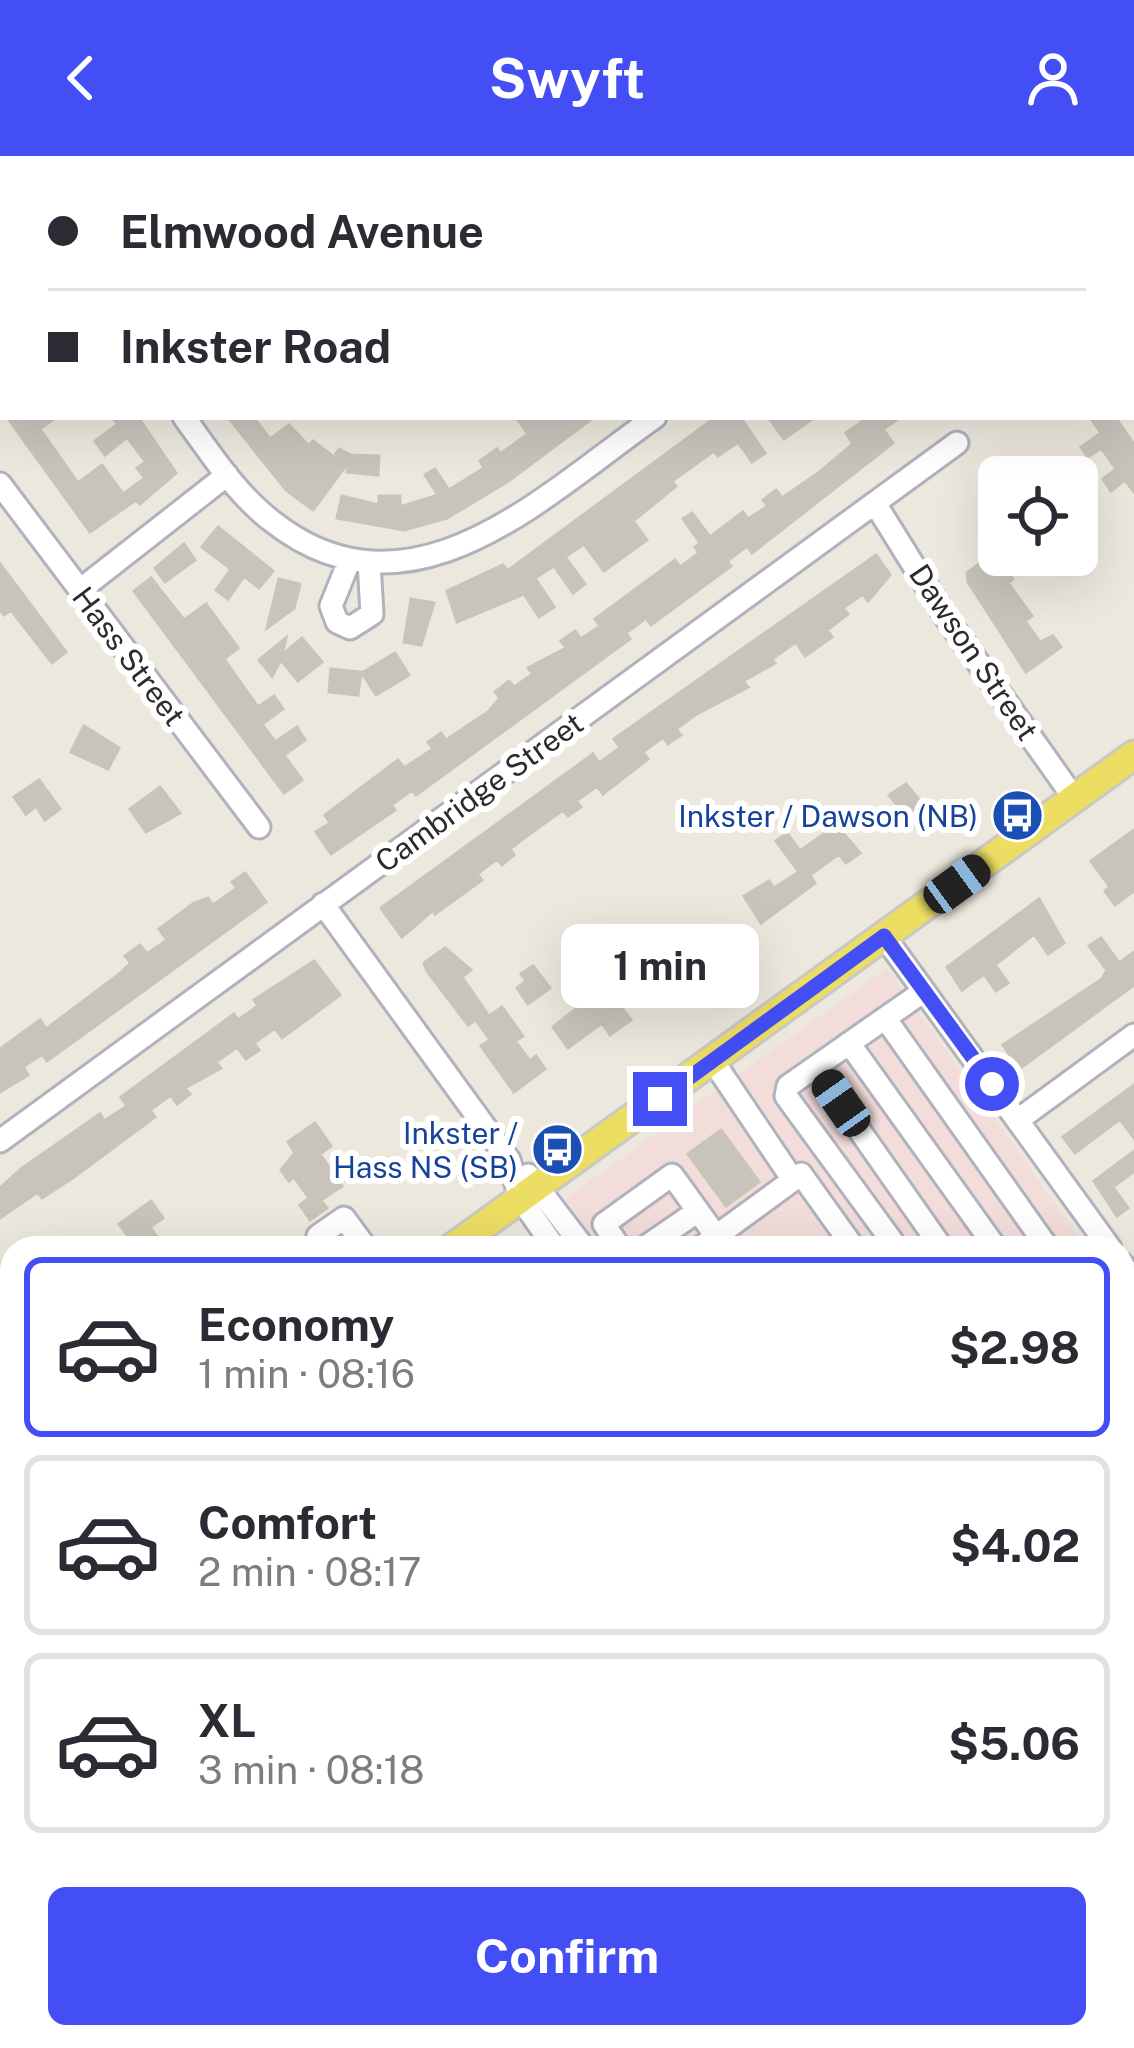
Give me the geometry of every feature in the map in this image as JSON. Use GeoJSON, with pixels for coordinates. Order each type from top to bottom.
{"type":"FeatureCollection","features":[{"type":"Feature","properties":{"kind":"main road"},"geometry":{"type":"LineString","coordinates":[[468,1236],[1134,755]]}},
{"type":"Feature","properties":{"kind":"street"},"geometry":{"type":"LineString","coordinates":[[186,420],[227,476],[287,532],[359,560],[427,559],[465,546],[651,420]]}},
{"type":"Feature","properties":{"kind":"street","name":"Cambridge Street"},"geometry":{"type":"LineString","coordinates":[[0,1141],[957,442]]}},
{"type":"Feature","properties":{"kind":"street"},"geometry":{"type":"LineString","coordinates":[[80,590],[227,476]]}},
{"type":"Feature","properties":{"kind":"street","name":"Hass Street"},"geometry":{"type":"LineString","coordinates":[[0,484],[259,827]]}},
{"type":"Feature","properties":{"kind":"street","name":"Dawson Street"},"geometry":{"type":"LineString","coordinates":[[876,505],[945,616],[1074,798]]}},
{"type":"Feature","properties":{"kind":"street"},"geometry":{"type":"LineString","coordinates":[[323,904],[530,1191],[573,1236]]}},
{"type":"Feature","properties":{"kind":"street"},"geometry":{"type":"LineString","coordinates":[[884,936],[1102,1236]]}},
{"type":"Feature","properties":{"kind":"street"},"geometry":{"type":"LineString","coordinates":[[888,1236],[786,1096],[788,1086],[924,991]]}},
{"type":"Feature","properties":{"kind":"street"},"geometry":{"type":"LineString","coordinates":[[885,1018],[1039,1236]]}},
{"type":"Feature","properties":{"kind":"street"},"geometry":{"type":"LineString","coordinates":[[1018,1120],[1134,1035]]}},
{"type":"Feature","properties":{"kind":"street"},"geometry":{"type":"LineString","coordinates":[[849,1043],[986,1236]]}},
{"type":"Feature","properties":{"kind":"street"},"geometry":{"type":"LineString","coordinates":[[713,1060],[844,1236]]}},
{"type":"Feature","properties":{"kind":"street"},"geometry":{"type":"LineString","coordinates":[[815,1066],[934,1236]]}},
{"type":"Feature","properties":{"kind":"street"},"geometry":{"type":"LineString","coordinates":[[720,1236],[797,1177],[824,1150]]}},
{"type":"Feature","properties":{"kind":"street"},"geometry":{"type":"LineString","coordinates":[[612,1236],[604,1224],[672,1175],[698,1211],[706,1236]]}},
{"type":"Feature","properties":{"kind":"street"},"geometry":{"type":"LineString","coordinates":[[530,1191],[550,1236]]}},
{"type":"Feature","properties":{"kind":"street"},"geometry":{"type":"LineString","coordinates":[[662,1236],[698,1211]]}},
{"type":"Feature","properties":{"kind":"street"},"geometry":{"type":"LineString","coordinates":[[318,1236],[344,1218],[357,1236]]}},
{"type":"Feature","properties":{"kind":"shaded area"},"geometry":{"type":"Polygon","coordinates":[[[887,968],[1078,1236],[591,1236],[565,1199],[887,968]]]}},
{"type":"Feature","properties":{"kind":"building"},"geometry":{"type":"Polygon","coordinates":[[[9,420],[52,420],[40,429],[78,483],[102,465],[123,494],[145,478],[137,468],[146,462],[127,437],[105,455],[95,441],[118,424],[115,420],[140,420],[176,473],[140,504],[136,500],[90,532],[9,420]]]}},
{"type":"Feature","properties":{"kind":"building"},"geometry":{"type":"Polygon","coordinates":[[[230,420],[255,420],[270,439],[289,425],[309,446],[313,441],[334,457],[339,449],[351,455],[379,456],[378,475],[347,472],[350,460],[313,510],[286,490],[230,420]]]}},
{"type":"Feature","properties":{"kind":"building"},"geometry":{"type":"Polygon","coordinates":[[[518,420],[590,420],[507,482],[447,518],[404,530],[337,518],[342,496],[379,505],[379,496],[400,496],[400,507],[438,495],[425,475],[435,469],[449,490],[484,468],[480,461],[497,449],[500,454],[528,434],[518,420]]]}},
{"type":"Feature","properties":{"kind":"building"},"geometry":{"type":"Polygon","coordinates":[[[712,420],[742,420],[765,453],[752,462],[738,442],[718,456],[714,451],[672,481],[676,486],[633,521],[647,540],[604,571],[584,544],[565,557],[585,584],[573,593],[554,566],[535,578],[554,607],[539,617],[524,594],[457,622],[447,591],[503,565],[507,571],[712,420]]]}},
{"type":"Feature","properties":{"kind":"building"},"geometry":{"type":"Polygon","coordinates":[[[770,420],[811,420],[784,439],[770,420]]]}},
{"type":"Feature","properties":{"kind":"building"},"geometry":{"type":"Polygon","coordinates":[[[865,420],[896,420],[883,429],[893,443],[752,553],[747,546],[727,561],[731,566],[651,625],[646,618],[626,633],[630,639],[416,795],[412,790],[391,805],[395,810],[331,854],[316,832],[330,823],[325,815],[398,760],[404,768],[433,749],[428,742],[441,733],[446,740],[488,712],[500,698],[495,692],[509,681],[514,687],[533,674],[528,668],[566,648],[561,641],[575,631],[581,639],[600,626],[595,619],[675,560],[680,567],[699,553],[695,547],[700,543],[683,519],[692,513],[710,537],[743,512],[748,519],[768,506],[763,500],[776,490],[782,498],[853,444],[846,433],[865,420]]]}},
{"type":"Feature","properties":{"kind":"building"},"geometry":{"type":"Polygon","coordinates":[[[1092,420],[1117,420],[1134,444],[1134,492],[1125,480],[1111,491],[1103,479],[1116,469],[1101,448],[1087,456],[1081,447],[1101,433],[1092,420]]]}},
{"type":"Feature","properties":{"kind":"building"},"geometry":{"type":"Polygon","coordinates":[[[218,527],[273,571],[259,588],[244,576],[228,599],[216,590],[231,569],[202,547],[218,527]]]}},
{"type":"Feature","properties":{"kind":"building"},"geometry":{"type":"Polygon","coordinates":[[[184,544],[195,560],[165,582],[155,568],[184,544]]]}},
{"type":"Feature","properties":{"kind":"building"},"geometry":{"type":"Polygon","coordinates":[[[876,555],[890,575],[868,601],[863,594],[843,608],[848,614],[827,630],[832,637],[805,656],[796,642],[772,659],[775,663],[743,681],[748,687],[695,715],[676,729],[681,735],[668,744],[663,737],[643,752],[648,759],[603,794],[597,786],[576,801],[581,807],[568,816],[563,810],[510,849],[514,855],[502,865],[497,859],[477,874],[482,880],[435,914],[433,910],[402,937],[381,908],[593,754],[599,763],[620,748],[614,739],[876,555]]]}},
{"type":"Feature","properties":{"kind":"building"},"geometry":{"type":"Polygon","coordinates":[[[0,564],[66,652],[52,663],[11,610],[4,615],[0,609],[0,564]]]}},
{"type":"Feature","properties":{"kind":"building"},"geometry":{"type":"Polygon","coordinates":[[[978,565],[978,576],[1011,576],[1008,583],[1032,616],[1025,621],[1040,642],[1053,636],[1061,647],[1026,672],[968,582],[967,573],[978,565]]]}},
{"type":"Feature","properties":{"kind":"building"},"geometry":{"type":"Polygon","coordinates":[[[151,578],[184,620],[206,604],[238,648],[224,659],[258,707],[274,696],[283,709],[262,724],[275,742],[297,727],[305,740],[284,755],[302,780],[284,793],[134,591],[151,578]]]}},
{"type":"Feature","properties":{"kind":"building"},"geometry":{"type":"Polygon","coordinates":[[[279,579],[300,584],[294,608],[267,628],[279,579]]]}},
{"type":"Feature","properties":{"kind":"building"},"geometry":{"type":"Polygon","coordinates":[[[411,599],[434,603],[421,645],[404,642],[411,599]]]}},
{"type":"Feature","properties":{"kind":"building"},"geometry":{"type":"Polygon","coordinates":[[[286,638],[282,655],[302,638],[322,662],[298,681],[281,660],[272,676],[259,660],[286,638]]]}},
{"type":"Feature","properties":{"kind":"building"},"geometry":{"type":"Polygon","coordinates":[[[395,653],[409,675],[376,695],[362,673],[395,653]]]}},
{"type":"Feature","properties":{"kind":"building"},"geometry":{"type":"Polygon","coordinates":[[[331,669],[361,672],[358,695],[329,692],[331,669]]]}},
{"type":"Feature","properties":{"kind":"building"},"geometry":{"type":"Polygon","coordinates":[[[84,726],[119,748],[108,769],[71,752],[84,726]]]}},
{"type":"Feature","properties":{"kind":"building"},"geometry":{"type":"Polygon","coordinates":[[[39,780],[60,809],[45,820],[36,806],[26,814],[14,797],[39,780]]]}},
{"type":"Feature","properties":{"kind":"building"},"geometry":{"type":"Polygon","coordinates":[[[906,784],[936,820],[919,832],[889,795],[906,784]]]}},
{"type":"Feature","properties":{"kind":"building"},"geometry":{"type":"Polygon","coordinates":[[[160,787],[180,813],[146,832],[130,809],[160,787]]]}},
{"type":"Feature","properties":{"kind":"building"},"geometry":{"type":"Polygon","coordinates":[[[836,825],[860,853],[846,863],[839,854],[810,875],[815,883],[761,923],[744,896],[769,881],[774,888],[799,872],[776,841],[787,833],[800,851],[836,825]]]}},
{"type":"Feature","properties":{"kind":"building"},"geometry":{"type":"Polygon","coordinates":[[[1134,830],[1134,891],[1115,905],[1105,891],[1110,887],[1091,861],[1134,830]]]}},
{"type":"Feature","properties":{"kind":"building"},"geometry":{"type":"Polygon","coordinates":[[[245,873],[266,902],[47,1061],[42,1054],[23,1067],[28,1075],[0,1092],[0,1049],[40,1020],[46,1029],[131,963],[125,956],[140,945],[147,954],[167,940],[159,929],[194,903],[208,898],[213,905],[237,888],[232,882],[245,873]]]}},
{"type":"Feature","properties":{"kind":"building"},"geometry":{"type":"Polygon","coordinates":[[[1039,899],[1064,943],[1048,954],[1034,934],[995,965],[1008,983],[996,991],[984,974],[962,990],[947,967],[1039,899]]]}},
{"type":"Feature","properties":{"kind":"building"},"geometry":{"type":"Polygon","coordinates":[[[583,934],[595,950],[575,964],[563,948],[583,934]]]}},
{"type":"Feature","properties":{"kind":"building"},"geometry":{"type":"Polygon","coordinates":[[[1101,938],[1119,963],[1134,952],[1134,985],[1019,1069],[1003,1045],[1102,979],[1107,970],[1089,946],[1101,938]]]}},
{"type":"Feature","properties":{"kind":"building"},"geometry":{"type":"Polygon","coordinates":[[[445,948],[471,970],[462,977],[489,1016],[502,1007],[523,1036],[515,1041],[530,1061],[536,1056],[545,1069],[514,1092],[481,1046],[490,1040],[476,1020],[468,1025],[427,971],[424,963],[445,948]]]}},
{"type":"Feature","properties":{"kind":"building"},"geometry":{"type":"Polygon","coordinates":[[[686,954],[697,970],[685,978],[689,984],[652,1004],[640,987],[686,954]]]}},
{"type":"Feature","properties":{"kind":"building"},"geometry":{"type":"Polygon","coordinates":[[[314,961],[340,995],[282,1038],[275,1028],[254,1043],[259,1050],[246,1059],[237,1047],[216,1062],[221,1068],[185,1088],[190,1094],[177,1104],[171,1095],[150,1110],[155,1117],[74,1177],[42,1198],[38,1192],[0,1218],[0,1188],[21,1169],[100,1114],[104,1121],[127,1106],[121,1097],[234,1014],[238,1020],[258,1006],[254,1000],[314,961]]]}},
{"type":"Feature","properties":{"kind":"building"},"geometry":{"type":"Polygon","coordinates":[[[533,966],[550,988],[528,1004],[517,988],[526,981],[521,974],[533,966]]]}},
{"type":"Feature","properties":{"kind":"building"},"geometry":{"type":"Polygon","coordinates":[[[598,991],[612,1009],[619,1004],[631,1020],[610,1035],[602,1023],[568,1048],[553,1027],[598,991]]]}},
{"type":"Feature","properties":{"kind":"building"},"geometry":{"type":"Polygon","coordinates":[[[1134,1085],[1134,1138],[1120,1119],[1075,1153],[1063,1137],[1134,1085]]]}},
{"type":"Feature","properties":{"kind":"building"},"geometry":{"type":"Polygon","coordinates":[[[315,1123],[331,1146],[320,1154],[342,1186],[321,1200],[327,1208],[310,1220],[300,1205],[309,1198],[294,1177],[289,1181],[281,1170],[295,1153],[288,1142],[315,1123]]]}},
{"type":"Feature","properties":{"kind":"building"},"geometry":{"type":"Polygon","coordinates":[[[721,1130],[759,1182],[726,1206],[688,1154],[721,1130]]]}},
{"type":"Feature","properties":{"kind":"building"},"geometry":{"type":"Polygon","coordinates":[[[1134,1151],[1134,1171],[1113,1187],[1128,1208],[1117,1216],[1094,1181],[1134,1151]]]}},
{"type":"Feature","properties":{"kind":"building"},"geometry":{"type":"Polygon","coordinates":[[[151,1201],[163,1218],[150,1227],[156,1236],[128,1236],[119,1224],[151,1201]]]}},
{"type":"Feature","properties":{"kind":"place","name":"Inkster / Dawson (NB)"},"geometry":{"type":"Point","coordinates":[1017,816]}},
{"type":"Feature","properties":{"kind":"place","name":"Inkster / Hass NS (SB)"},"geometry":{"type":"Point","coordinates":[557,1150]}},
{"type":"Feature","properties":{"kind":"route"},"geometry":{"type":"LineString","coordinates":[[660,1099],[884,936],[992,1084]]}}]}
